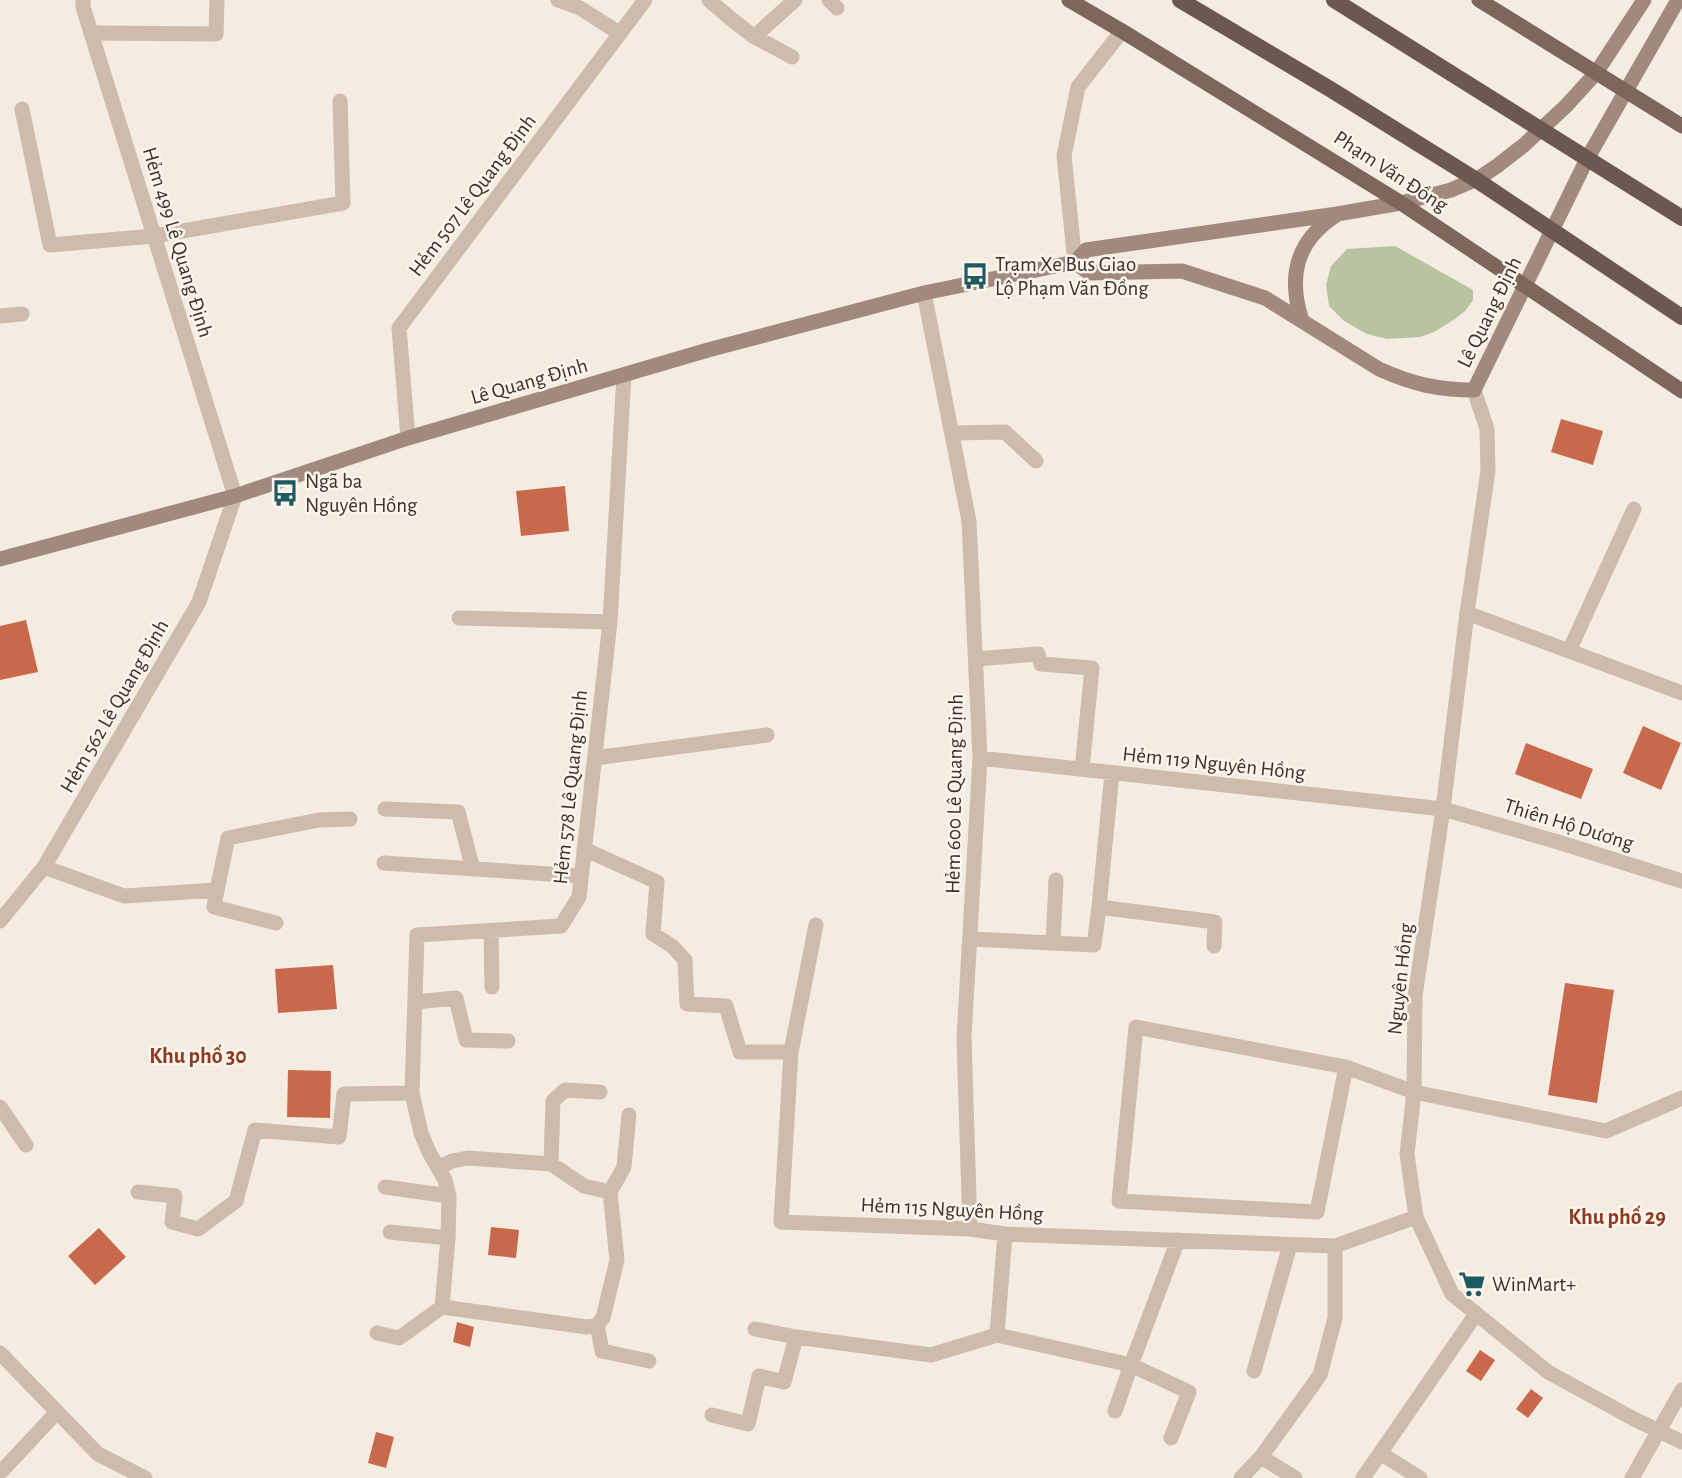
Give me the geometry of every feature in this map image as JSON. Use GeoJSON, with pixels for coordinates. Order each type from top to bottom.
{"type":"FeatureCollection","features":[{"type":"Feature","properties":{"kind":"highway","name":"Phạm Văn Đồng"},"geometry":{"type":"LineString","coordinates":[[1180,0],[1475,179],[1682,317]]}},
{"type":"Feature","properties":{"kind":"highway"},"geometry":{"type":"LineString","coordinates":[[1334,0],[1682,218]]}},
{"type":"Feature","properties":{"kind":"main road","name":"Phạm Văn Đồng"},"geometry":{"type":"LineString","coordinates":[[1069,0],[1401,203],[1682,391]]}},
{"type":"Feature","properties":{"kind":"main road"},"geometry":{"type":"LineString","coordinates":[[1479,0],[1682,126]]}},
{"type":"Feature","properties":{"kind":"main road","name":"Lê Quang Định"},"geometry":{"type":"LineString","coordinates":[[0,559],[236,496],[408,438],[720,347],[924,293],[1075,262],[1086,250],[1337,214],[1436,195],[1475,179],[1497,166],[1541,130],[1596,73],[1644,0]]}},
{"type":"Feature","properties":{"kind":"main road","name":"Lê Quang Định"},"geometry":{"type":"LineString","coordinates":[[1075,262],[1089,273],[1182,271],[1265,298],[1379,369],[1398,378],[1418,385],[1474,390],[1587,159],[1678,0]]}},
{"type":"Feature","properties":{"kind":"main road"},"geometry":{"type":"LineString","coordinates":[[1302,321],[1294,292],[1298,262],[1313,235],[1337,214]]}},
{"type":"Feature","properties":{"kind":"street","name":"Hẻm 499 Lê Quang Định"},"geometry":{"type":"LineString","coordinates":[[83,0],[91,33],[236,496]]}},
{"type":"Feature","properties":{"kind":"street"},"geometry":{"type":"LineString","coordinates":[[91,33],[216,34],[217,0]]}},
{"type":"Feature","properties":{"kind":"street"},"geometry":{"type":"LineString","coordinates":[[558,0],[580,4],[620,33]]}},
{"type":"Feature","properties":{"kind":"street","name":"Hẻm 507 Lê Quang Định"},"geometry":{"type":"LineString","coordinates":[[408,438],[399,328],[645,0]]}},
{"type":"Feature","properties":{"kind":"street"},"geometry":{"type":"LineString","coordinates":[[709,0],[755,36],[792,57]]}},
{"type":"Feature","properties":{"kind":"street"},"geometry":{"type":"LineString","coordinates":[[755,36],[795,0]]}},
{"type":"Feature","properties":{"kind":"street"},"geometry":{"type":"LineString","coordinates":[[1075,262],[1064,156],[1073,110],[1078,87],[1122,31]]}},
{"type":"Feature","properties":{"kind":"street"},"geometry":{"type":"LineString","coordinates":[[22,109],[50,245],[154,236],[343,203],[340,101]]}},
{"type":"Feature","properties":{"kind":"street","name":"Hẻm 600 Lê Quang Định"},"geometry":{"type":"LineString","coordinates":[[924,293],[969,521],[976,659],[980,758],[964,1038],[970,1229]]}},
{"type":"Feature","properties":{"kind":"street"},"geometry":{"type":"LineString","coordinates":[[0,316],[22,314]]}},
{"type":"Feature","properties":{"kind":"street","name":"Hẻm 578 Lê Quang Định"},"geometry":{"type":"LineString","coordinates":[[442,1307],[449,1196],[445,1180],[421,1133],[412,1093],[417,935],[561,926],[579,897],[610,622],[624,375]]}},
{"type":"Feature","properties":{"kind":"street","name":"Nguyên Hồng"},"geometry":{"type":"LineString","coordinates":[[1474,390],[1487,429],[1488,471],[1416,996],[1414,1092],[1407,1154],[1416,1217],[1452,1294],[1548,1371],[1634,1419],[1682,1442]]}},
{"type":"Feature","properties":{"kind":"street"},"geometry":{"type":"LineString","coordinates":[[952,433],[1005,432],[1036,461]]}},
{"type":"Feature","properties":{"kind":"street","name":"Hẻm 562 Lê Quang Định"},"geometry":{"type":"LineString","coordinates":[[0,921],[44,867],[199,602],[236,496]]}},
{"type":"Feature","properties":{"kind":"street"},"geometry":{"type":"LineString","coordinates":[[1569,651],[1634,509]]}},
{"type":"Feature","properties":{"kind":"street"},"geometry":{"type":"LineString","coordinates":[[1467,613],[1682,693]]}},
{"type":"Feature","properties":{"kind":"street"},"geometry":{"type":"LineString","coordinates":[[459,618],[610,622]]}},
{"type":"Feature","properties":{"kind":"street"},"geometry":{"type":"LineString","coordinates":[[976,659],[1038,654],[1041,664],[1092,668],[1082,769]]}},
{"type":"Feature","properties":{"kind":"street"},"geometry":{"type":"LineString","coordinates":[[595,758],[767,735]]}},
{"type":"Feature","properties":{"kind":"street","name":"Hẻm 119 Nguyên Hồng"},"geometry":{"type":"LineString","coordinates":[[980,758],[1443,809]]}},
{"type":"Feature","properties":{"kind":"street"},"geometry":{"type":"LineString","coordinates":[[971,939],[1094,945],[1112,773]]}},
{"type":"Feature","properties":{"kind":"street"},"geometry":{"type":"LineString","coordinates":[[385,809],[458,812],[473,869]]}},
{"type":"Feature","properties":{"kind":"street","name":"Thiên Hộ Dương"},"geometry":{"type":"LineString","coordinates":[[1443,809],[1682,881]]}},
{"type":"Feature","properties":{"kind":"street"},"geometry":{"type":"LineString","coordinates":[[276,923],[213,907],[228,838],[320,820],[350,819]]}},
{"type":"Feature","properties":{"kind":"street"},"geometry":{"type":"LineString","coordinates":[[584,849],[657,882],[653,934],[672,946],[686,960],[687,1004],[726,1006],[740,1052],[791,1052]]}},
{"type":"Feature","properties":{"kind":"street"},"geometry":{"type":"LineString","coordinates":[[384,863],[581,876]]}},
{"type":"Feature","properties":{"kind":"street"},"geometry":{"type":"LineString","coordinates":[[44,867],[124,896],[217,890]]}},
{"type":"Feature","properties":{"kind":"street"},"geometry":{"type":"LineString","coordinates":[[1053,943],[1056,880]]}},
{"type":"Feature","properties":{"kind":"street"},"geometry":{"type":"LineString","coordinates":[[1099,907],[1215,922],[1214,946]]}},
{"type":"Feature","properties":{"kind":"street","name":"Hẻm 115 Nguyên Hồng"},"geometry":{"type":"LineString","coordinates":[[816,925],[791,1052],[781,1222],[970,1229],[1005,1234],[1335,1246],[1416,1217]]}},
{"type":"Feature","properties":{"kind":"street"},"geometry":{"type":"LineString","coordinates":[[491,930],[492,987]]}},
{"type":"Feature","properties":{"kind":"street"},"geometry":{"type":"LineString","coordinates":[[415,1002],[456,998],[466,1040],[508,1041]]}},
{"type":"Feature","properties":{"kind":"street"},"geometry":{"type":"LineString","coordinates":[[1346,1067],[1317,1212],[1119,1201],[1136,1027],[1346,1067],[1414,1092],[1606,1131],[1682,1098]]}},
{"type":"Feature","properties":{"kind":"street"},"geometry":{"type":"LineString","coordinates":[[551,1164],[553,1101],[565,1090],[600,1092]]}},
{"type":"Feature","properties":{"kind":"street"},"geometry":{"type":"LineString","coordinates":[[138,1192],[175,1196],[172,1222],[198,1230],[236,1201],[255,1130],[339,1137],[344,1094],[412,1093]]}},
{"type":"Feature","properties":{"kind":"street"},"geometry":{"type":"LineString","coordinates":[[0,1107],[26,1145]]}},
{"type":"Feature","properties":{"kind":"street"},"geometry":{"type":"LineString","coordinates":[[376,1333],[399,1338],[442,1307],[587,1327],[597,1325],[603,1318],[617,1260],[610,1192],[624,1167],[629,1115]]}},
{"type":"Feature","properties":{"kind":"street"},"geometry":{"type":"LineString","coordinates":[[438,1168],[452,1161],[468,1158],[551,1164],[584,1186],[610,1192]]}},
{"type":"Feature","properties":{"kind":"street"},"geometry":{"type":"LineString","coordinates":[[385,1186],[449,1196]]}},
{"type":"Feature","properties":{"kind":"street"},"geometry":{"type":"LineString","coordinates":[[390,1232],[448,1238]]}},
{"type":"Feature","properties":{"kind":"street"},"geometry":{"type":"LineString","coordinates":[[997,1335],[1005,1234]]}},
{"type":"Feature","properties":{"kind":"street"},"geometry":{"type":"LineString","coordinates":[[1115,1411],[1178,1240]]}},
{"type":"Feature","properties":{"kind":"street"},"geometry":{"type":"LineString","coordinates":[[1254,1371],[1290,1245]]}},
{"type":"Feature","properties":{"kind":"street"},"geometry":{"type":"LineString","coordinates":[[1241,1478],[1261,1457],[1320,1375],[1335,1318],[1335,1246]]}},
{"type":"Feature","properties":{"kind":"street"},"geometry":{"type":"LineString","coordinates":[[1363,1478],[1476,1314]]}},
{"type":"Feature","properties":{"kind":"street"},"geometry":{"type":"LineString","coordinates":[[597,1325],[602,1351],[649,1361]]}},
{"type":"Feature","properties":{"kind":"street"},"geometry":{"type":"LineString","coordinates":[[755,1329],[796,1337],[931,1355],[997,1335],[1131,1365],[1190,1392],[1171,1438]]}},
{"type":"Feature","properties":{"kind":"street"},"geometry":{"type":"LineString","coordinates":[[712,1414],[748,1424],[759,1376],[784,1382],[796,1337]]}},
{"type":"Feature","properties":{"kind":"street"},"geometry":{"type":"LineString","coordinates":[[0,1353],[98,1454],[145,1478]]}},
{"type":"Feature","properties":{"kind":"street"},"geometry":{"type":"LineString","coordinates":[[1632,1478],[1682,1390]]}},
{"type":"Feature","properties":{"kind":"street"},"geometry":{"type":"LineString","coordinates":[[0,1473],[57,1412]]}},
{"type":"Feature","properties":{"kind":"street"},"geometry":{"type":"LineString","coordinates":[[1380,1453],[1420,1478]]}},
{"type":"Feature","properties":{"kind":"street"},"geometry":{"type":"LineString","coordinates":[[1261,1457],[1295,1478]]}},
{"type":"Feature","properties":{"kind":"green space"},"geometry":{"type":"Polygon","coordinates":[[[1395,246],[1473,290],[1473,300],[1466,310],[1434,332],[1420,337],[1387,339],[1367,334],[1344,321],[1329,306],[1326,285],[1331,266],[1347,249],[1395,246]]]}},
{"type":"Feature","properties":{"kind":"building"},"geometry":{"type":"Polygon","coordinates":[[[1561,419],[1603,431],[1593,465],[1551,452],[1561,419]]]}},
{"type":"Feature","properties":{"kind":"building"},"geometry":{"type":"Polygon","coordinates":[[[565,486],[569,531],[521,536],[516,491],[565,486]]]}},
{"type":"Feature","properties":{"kind":"building"},"geometry":{"type":"Polygon","coordinates":[[[26,620],[38,672],[0,680],[0,626],[26,620]]]}},
{"type":"Feature","properties":{"kind":"building"},"geometry":{"type":"Polygon","coordinates":[[[1643,726],[1681,743],[1661,790],[1623,773],[1643,726]]]}},
{"type":"Feature","properties":{"kind":"building"},"geometry":{"type":"Polygon","coordinates":[[[1526,743],[1593,769],[1581,799],[1515,774],[1526,743]]]}},
{"type":"Feature","properties":{"kind":"building"},"geometry":{"type":"Polygon","coordinates":[[[333,965],[337,1009],[278,1013],[275,969],[333,965]]]}},
{"type":"Feature","properties":{"kind":"building"},"geometry":{"type":"Polygon","coordinates":[[[1565,983],[1614,990],[1597,1103],[1548,1095],[1565,983]]]}},
{"type":"Feature","properties":{"kind":"building"},"geometry":{"type":"Polygon","coordinates":[[[288,1070],[331,1071],[330,1118],[287,1117],[288,1070]]]}},
{"type":"Feature","properties":{"kind":"building"},"geometry":{"type":"Polygon","coordinates":[[[491,1227],[519,1230],[516,1258],[488,1255],[491,1227]]]}},
{"type":"Feature","properties":{"kind":"building"},"geometry":{"type":"Polygon","coordinates":[[[99,1228],[126,1257],[95,1285],[68,1256],[99,1228]]]}},
{"type":"Feature","properties":{"kind":"building"},"geometry":{"type":"Polygon","coordinates":[[[457,1322],[474,1327],[470,1347],[453,1342],[457,1322]]]}},
{"type":"Feature","properties":{"kind":"building"},"geometry":{"type":"Polygon","coordinates":[[[1480,1350],[1495,1360],[1481,1381],[1466,1371],[1480,1350]]]}},
{"type":"Feature","properties":{"kind":"building"},"geometry":{"type":"Polygon","coordinates":[[[1531,1389],[1543,1398],[1528,1418],[1516,1409],[1531,1389]]]}},
{"type":"Feature","properties":{"kind":"building"},"geometry":{"type":"Polygon","coordinates":[[[376,1432],[394,1437],[386,1468],[368,1463],[376,1432]]]}},
{"type":"Feature","properties":{"kind":"place","name":"Trạm Xe Bus Giao Lộ Phạm Văn Đồng"},"geometry":{"type":"Point","coordinates":[975,276]}},
{"type":"Feature","properties":{"kind":"place","name":"Ngã ba Nguyên Hồng"},"geometry":{"type":"Point","coordinates":[285,493]}},
{"type":"Feature","properties":{"kind":"place","name":"WinMart+"},"geometry":{"type":"Point","coordinates":[1472,1284]}},
{"type":"Feature","properties":{"kind":"district","name":"Khu phố 30"},"geometry":{"type":"Point","coordinates":[198,1055]}},
{"type":"Feature","properties":{"kind":"district","name":"Khu phố 29"},"geometry":{"type":"Point","coordinates":[1617,1216]}}]}
